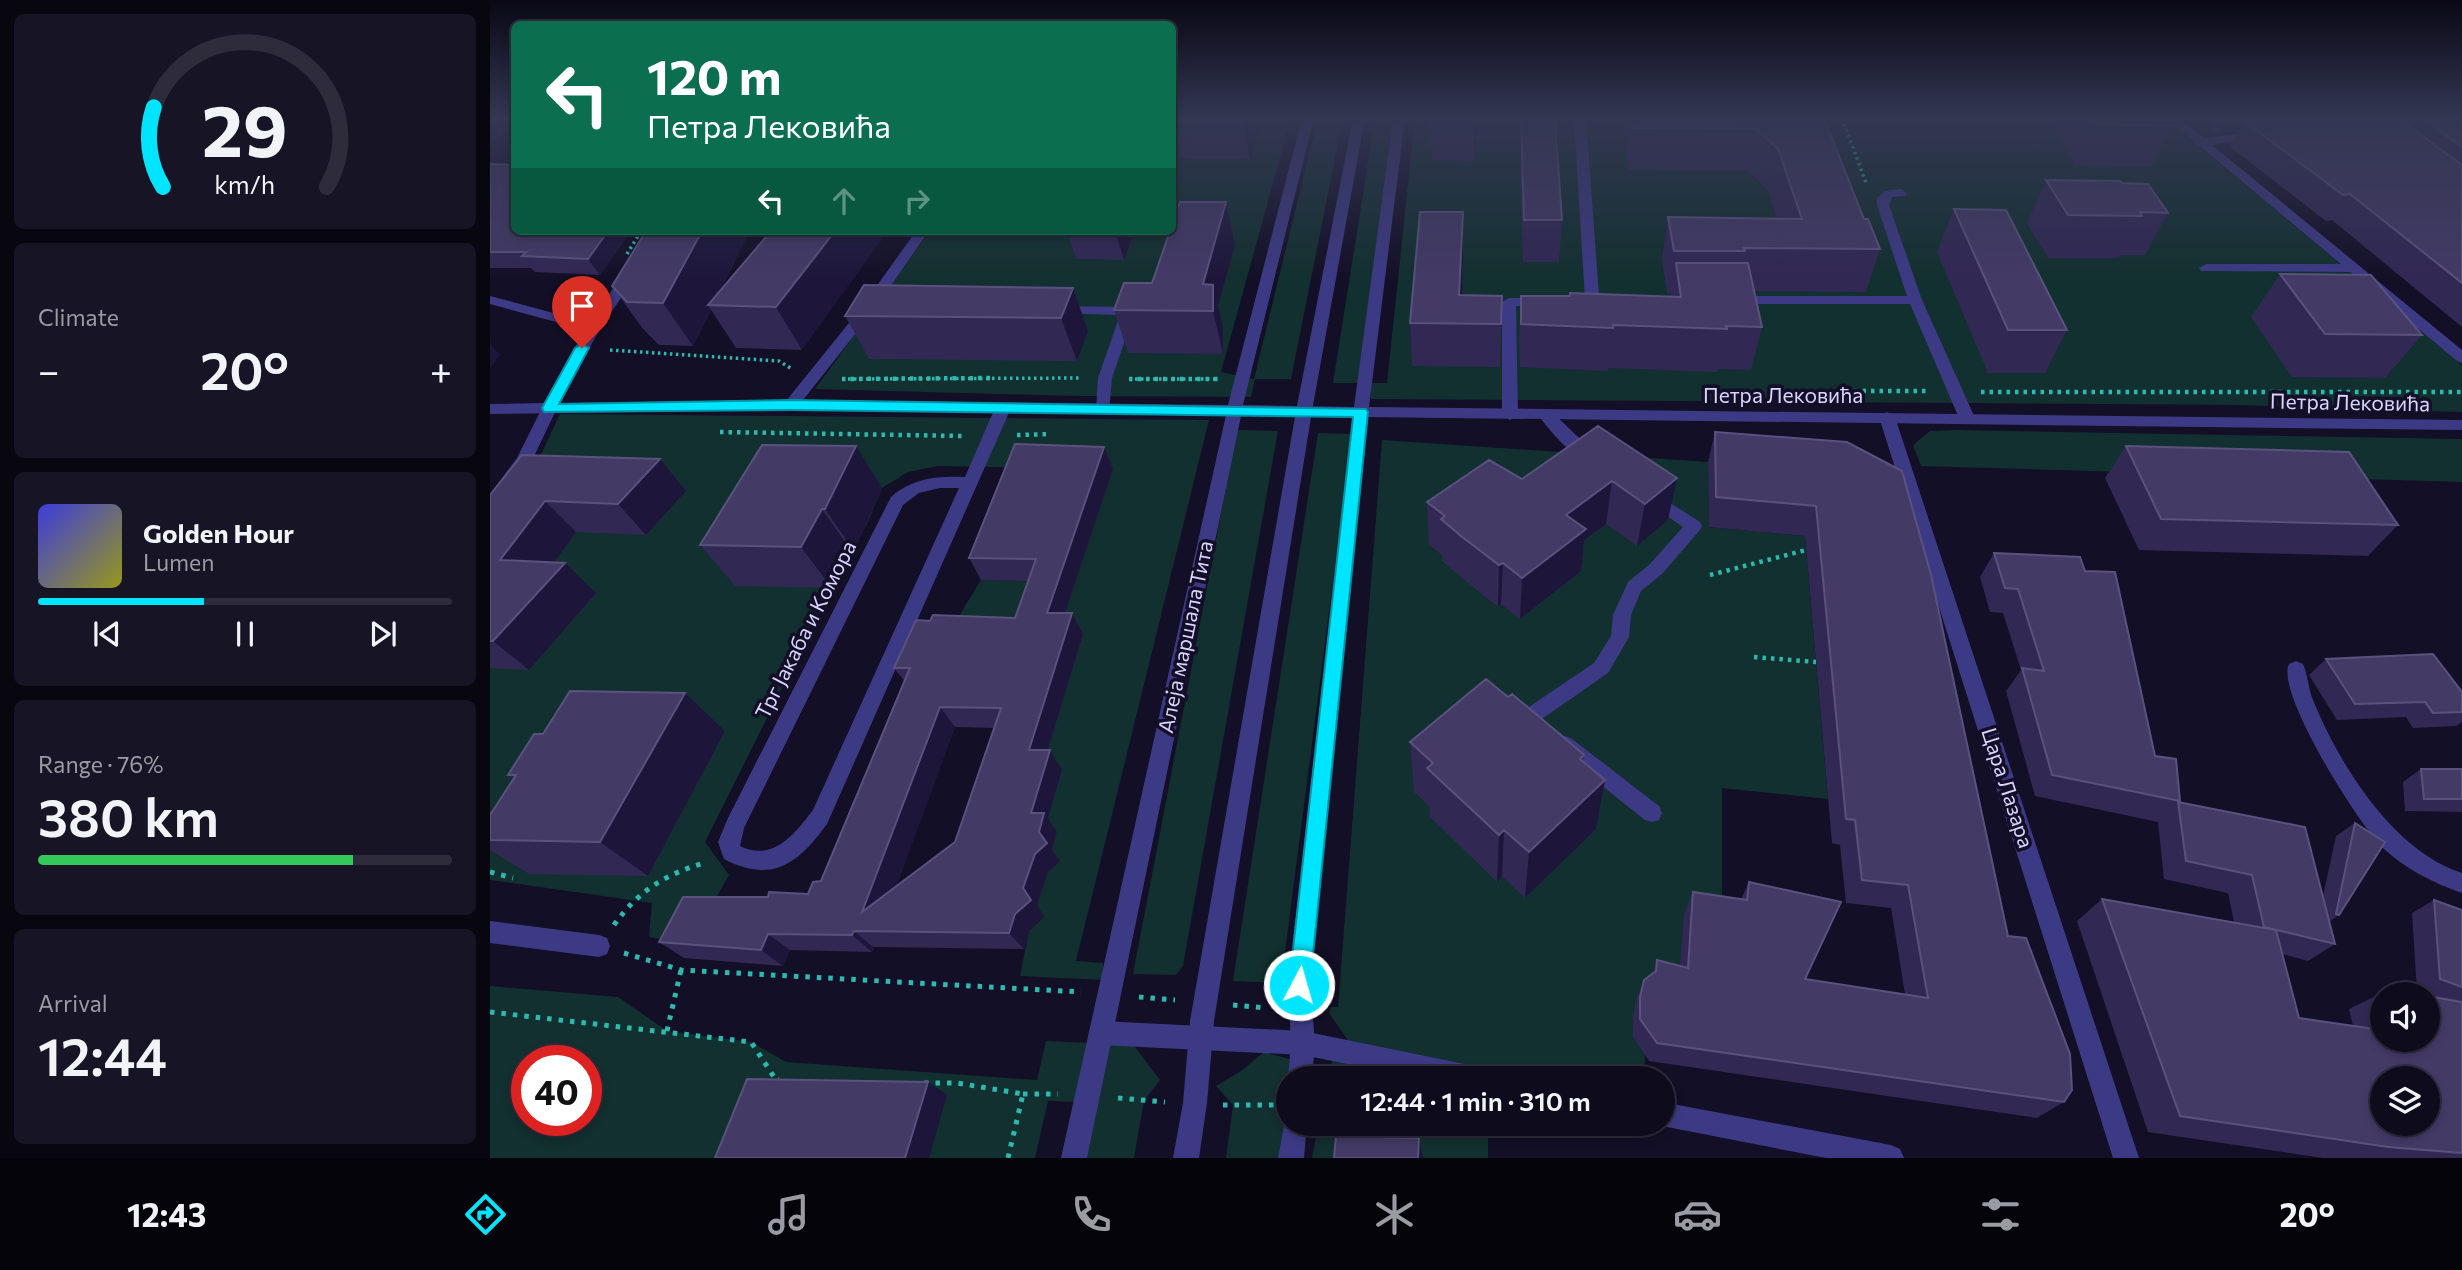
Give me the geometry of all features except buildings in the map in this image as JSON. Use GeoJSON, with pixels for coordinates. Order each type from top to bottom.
{"type":"FeatureCollection","features":[{"type":"Feature","properties":{"kind":"street","name":"Алеја маршала Тита"},"geometry":{"type":"LineString","coordinates":[[1074,1158],[1240,384],[1294,172]]}},
{"type":"Feature","properties":{"kind":"street"},"geometry":{"type":"LineString","coordinates":[[1186,1158],[1195,1103],[1199,1038],[1304,411],[1349,172]]}},
{"type":"Feature","properties":{"kind":"street"},"geometry":{"type":"LineString","coordinates":[[1301,1066],[1303,1043],[1299,985],[1361,412],[1392,172]]}},
{"type":"Feature","properties":{"kind":"street"},"geometry":{"type":"LineString","coordinates":[[1584,172],[1592,300]]}},
{"type":"Feature","properties":{"kind":"street"},"geometry":{"type":"LineString","coordinates":[[2235,172],[2462,358]]}},
{"type":"Feature","properties":{"kind":"street"},"geometry":{"type":"LineString","coordinates":[[1901,193],[1889,194],[1883,198],[1915,300],[1967,418]]}},
{"type":"Feature","properties":{"kind":"street"},"geometry":{"type":"LineString","coordinates":[[791,405],[872,311],[920,235]]}},
{"type":"Feature","properties":{"kind":"street"},"geometry":{"type":"LineString","coordinates":[[490,506],[524,461],[549,408],[593,328],[638,263]]}},
{"type":"Feature","properties":{"kind":"street"},"geometry":{"type":"LineString","coordinates":[[2206,268],[2352,268]]}},
{"type":"Feature","properties":{"kind":"street"},"geometry":{"type":"LineString","coordinates":[[490,300],[593,328]]}},
{"type":"Feature","properties":{"kind":"street"},"geometry":{"type":"LineString","coordinates":[[1510,415],[1509,302],[1620,300]]}},
{"type":"Feature","properties":{"kind":"street"},"geometry":{"type":"LineString","coordinates":[[1715,300],[1915,300]]}},
{"type":"Feature","properties":{"kind":"street"},"geometry":{"type":"LineString","coordinates":[[1045,310],[1128,311],[1105,379],[1104,409]]}},
{"type":"Feature","properties":{"kind":"street","name":"Петра Лековића"},"geometry":{"type":"LineString","coordinates":[[490,409],[791,405],[2462,425]]}},
{"type":"Feature","properties":{"kind":"street"},"geometry":{"type":"LineString","coordinates":[[731,852],[740,858],[769,862],[796,848],[820,817],[1003,408]]}},
{"type":"Feature","properties":{"kind":"street"},"geometry":{"type":"LineString","coordinates":[[1547,416],[1577,448],[1611,471]]}},
{"type":"Feature","properties":{"kind":"street","name":"Цара Лазара"},"geometry":{"type":"LineString","coordinates":[[1887,417],[2126,1158]]}},
{"type":"Feature","properties":{"kind":"street","name":"Трг Јакаба и Комора"},"geometry":{"type":"LineString","coordinates":[[731,852],[728,842],[735,825],[897,501],[923,483],[970,482]]}},
{"type":"Feature","properties":{"kind":"street"},"geometry":{"type":"LineString","coordinates":[[1506,733],[1601,668],[1620,637],[1622,615],[1634,587],[1656,569],[1694,526],[1634,486]]}},
{"type":"Feature","properties":{"kind":"street"},"geometry":{"type":"LineString","coordinates":[[2296,669],[2303,699],[2341,776],[2390,841],[2443,877],[2462,883]]}},
{"type":"Feature","properties":{"kind":"street"},"geometry":{"type":"LineString","coordinates":[[1529,717],[1652,813]]}},
{"type":"Feature","properties":{"kind":"street"},"geometry":{"type":"LineString","coordinates":[[490,932],[599,946]]}},
{"type":"Feature","properties":{"kind":"street"},"geometry":{"type":"LineString","coordinates":[[1101,1033],[1303,1043],[1415,1066]]}},
{"type":"Feature","properties":{"kind":"street"},"geometry":{"type":"LineString","coordinates":[[1675,1116],[1891,1158]]}},
{"type":"Feature","properties":{"kind":"street"},"geometry":{"type":"LineString","coordinates":[[1291,1158],[1294,1136]]}},
{"type":"Feature","properties":{"kind":"path"},"geometry":{"type":"LineString","coordinates":[[1861,172],[1870,189],[1883,198]]}},
{"type":"Feature","properties":{"kind":"path"},"geometry":{"type":"LineString","coordinates":[[610,350],[779,361],[812,381],[859,378],[1220,379],[1240,384]]}},
{"type":"Feature","properties":{"kind":"path"},"geometry":{"type":"LineString","coordinates":[[719,432],[990,436],[1055,434]]}},
{"type":"Feature","properties":{"kind":"path"},"geometry":{"type":"LineString","coordinates":[[1710,575],[1806,550]]}},
{"type":"Feature","properties":{"kind":"path"},"geometry":{"type":"LineString","coordinates":[[1754,656],[1816,662]]}},
{"type":"Feature","properties":{"kind":"path"},"geometry":{"type":"LineString","coordinates":[[731,852],[662,876],[649,885],[625,908],[599,946],[681,970],[1040,988]]}},
{"type":"Feature","properties":{"kind":"path"},"geometry":{"type":"LineString","coordinates":[[490,872],[513,878]]}},
{"type":"Feature","properties":{"kind":"path"},"geometry":{"type":"LineString","coordinates":[[667,1031],[681,970]]}},
{"type":"Feature","properties":{"kind":"path"},"geometry":{"type":"LineString","coordinates":[[490,1012],[751,1042],[776,1080],[788,1080]]}},
{"type":"Feature","properties":{"kind":"path"},"geometry":{"type":"LineString","coordinates":[[916,1083],[957,1083],[1023,1094],[1088,1094],[1144,1101],[1276,1105]]}},
{"type":"Feature","properties":{"kind":"path"},"geometry":{"type":"LineString","coordinates":[[1009,1158],[1023,1094]]}},
{"type":"Feature","properties":{"kind":"green space"},"geometry":{"type":"Polygon","coordinates":[[[1176,172],[1276,172],[1221,372],[1254,379],[1305,172],[1332,172],[1291,379],[1255,379],[1251,397],[1079,396],[815,389],[927,235],[1176,235],[1176,172]]]}},
{"type":"Feature","properties":{"kind":"green space"},"geometry":{"type":"Polygon","coordinates":[[[1366,172],[1386,172],[1358,383],[1333,383],[1366,172]]]}},
{"type":"Feature","properties":{"kind":"green space"},"geometry":{"type":"Polygon","coordinates":[[[1409,172],[2230,172],[2462,365],[2462,412],[2237,405],[1371,399],[1371,383],[1387,383],[1409,172]]]}},
{"type":"Feature","properties":{"kind":"green space"},"geometry":{"type":"Polygon","coordinates":[[[560,414],[1209,420],[1076,961],[1103,963],[1103,980],[1020,976],[1029,931],[1044,917],[1037,905],[1052,851],[1044,832],[1032,728],[946,637],[981,580],[1075,581],[1112,469],[938,466],[908,472],[882,488],[868,522],[832,588],[705,842],[729,875],[707,914],[678,942],[649,937],[652,903],[490,880],[490,525],[536,465],[560,414]]]}},
{"type":"Feature","properties":{"kind":"green space"},"geometry":{"type":"Polygon","coordinates":[[[1237,430],[1278,431],[1183,966],[1176,975],[1133,974],[1237,430]]]}},
{"type":"Feature","properties":{"kind":"green space"},"geometry":{"type":"Polygon","coordinates":[[[1930,431],[2462,439],[2462,482],[1921,466],[1913,445],[1930,431]]]}},
{"type":"Feature","properties":{"kind":"green space"},"geometry":{"type":"Polygon","coordinates":[[[1318,433],[1352,434],[1281,983],[1233,981],[1318,433]]]}},
{"type":"Feature","properties":{"kind":"green space"},"geometry":{"type":"Polygon","coordinates":[[[1382,440],[1708,462],[1709,527],[1805,536],[1828,799],[1722,788],[1722,896],[1645,1055],[1645,1066],[1454,1066],[1350,1043],[1329,1013],[1331,1007],[1338,1007],[1382,440]]]}},
{"type":"Feature","properties":{"kind":"green space"},"geometry":{"type":"Polygon","coordinates":[[[490,986],[618,997],[667,1031],[751,1042],[786,1062],[1037,1080],[1046,1041],[1089,1043],[1079,1102],[1048,1101],[1035,1158],[490,1158],[490,986]]]}},
{"type":"Feature","properties":{"kind":"green space"},"geometry":{"type":"Polygon","coordinates":[[[1108,1039],[1132,1043],[1160,1080],[1144,1101],[1134,1158],[1083,1158],[1108,1039]]]}},
{"type":"Feature","properties":{"kind":"green space"},"geometry":{"type":"Polygon","coordinates":[[[1264,1052],[1297,1061],[1294,1066],[1276,1066],[1276,1136],[1287,1136],[1284,1158],[1226,1158],[1233,1105],[1216,1086],[1241,1071],[1264,1052]]]}},
{"type":"Feature","properties":{"kind":"green space"},"geometry":{"type":"Polygon","coordinates":[[[1333,1057],[1375,1066],[1331,1066],[1333,1057]]]}},
{"type":"Feature","properties":{"kind":"green space"},"geometry":{"type":"Polygon","coordinates":[[[1316,1136],[1488,1136],[1488,1158],[1312,1158],[1316,1136]]]}},
{"type":"Feature","properties":{"kind":"route"},"geometry":{"type":"LineString","coordinates":[[582,348],[549,408],[791,405],[1361,412],[1299,985]]}}]}
